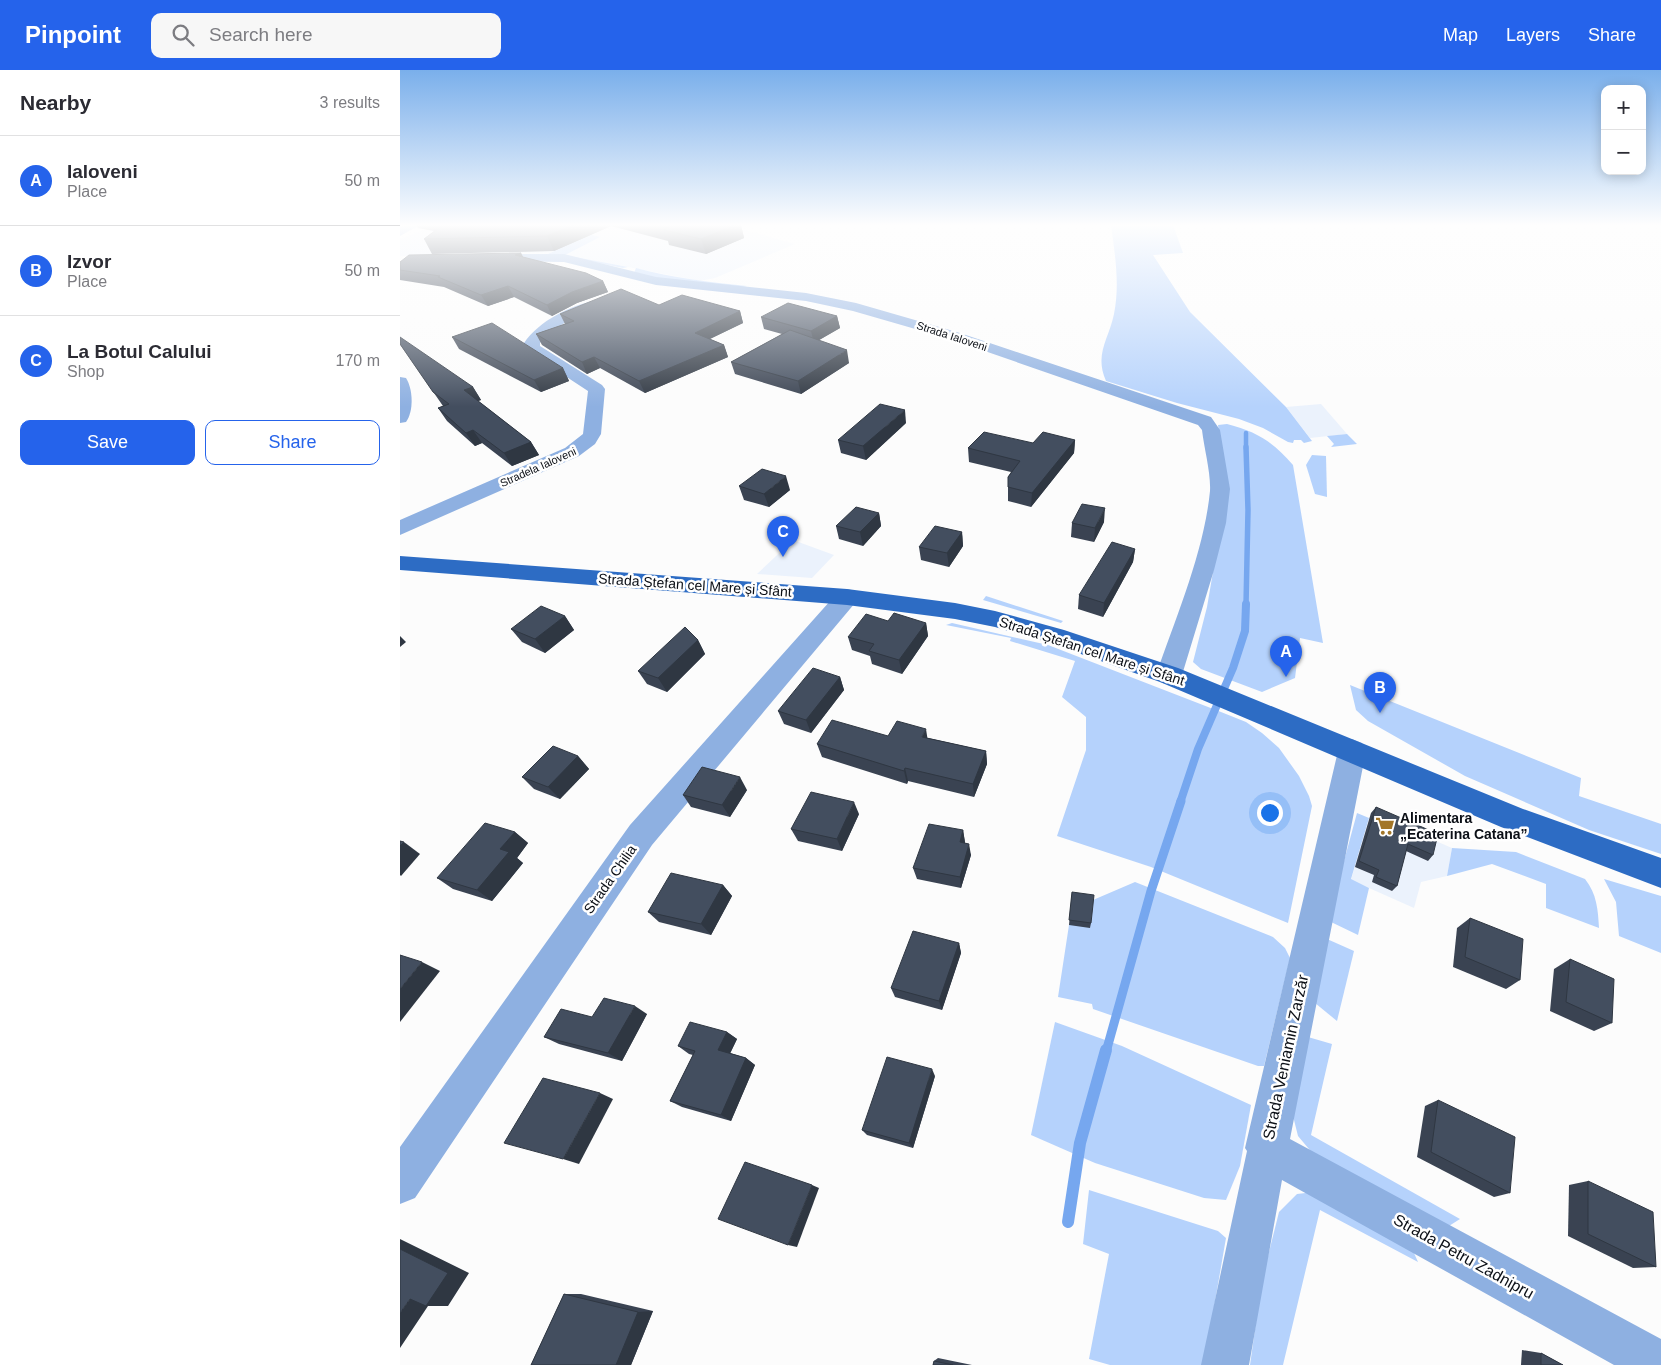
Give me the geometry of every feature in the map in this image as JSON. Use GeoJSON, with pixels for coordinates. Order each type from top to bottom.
{"type":"FeatureCollection","features":[{"type":"Feature","properties":{"kind":"main road","name":"Strada Ștefan cel Mare și Sfânt"},"geometry":{"type":"LineString","coordinates":[[400,563],[847,597],[937,608],[995,619],[1055,636],[1181,680],[1512,818],[1661,873]]}},
{"type":"Feature","properties":{"kind":"street","name":"Stradela Ialoveni"},"geometry":{"type":"LineString","coordinates":[[400,528],[572,452],[589,441],[593,435],[596,389],[533,348],[532,343],[539,335],[569,315],[647,285]]}},
{"type":"Feature","properties":{"kind":"street","name":"Strada Ialoveni"},"geometry":{"type":"LineString","coordinates":[[690,285],[806,297],[856,307],[955,336],[1205,421],[1211,430],[1220,489],[1217,514],[1203,570],[1181,680]]}},
{"type":"Feature","properties":{"kind":"street"},"geometry":{"type":"LineString","coordinates":[[400,382],[402,385],[403,402],[400,418]]}},
{"type":"Feature","properties":{"kind":"street","name":"Strada Chilia"},"geometry":{"type":"LineString","coordinates":[[400,1182],[641,835],[847,597]]}},
{"type":"Feature","properties":{"kind":"street","name":"Strada Veniamin Zarzăr"},"geometry":{"type":"LineString","coordinates":[[1225,1365],[1266,1148],[1308,945],[1352,751]]}},
{"type":"Feature","properties":{"kind":"street","name":"Strada Petru Zadnipru"},"geometry":{"type":"LineString","coordinates":[[1266,1148],[1661,1365]]}},
{"type":"Feature","properties":{"kind":"shaded area"},"geometry":{"type":"Polygon","coordinates":[[[703,285],[747,286],[724,288],[703,285]]]}},
{"type":"Feature","properties":{"kind":"shaded area"},"geometry":{"type":"Polygon","coordinates":[[[1117,285],[1173,285],[1190,312],[1286,407],[1312,441],[1304,443],[1301,440],[1294,440],[1293,443],[1288,442],[1263,428],[1239,419],[1177,403],[1106,381],[1101,363],[1112,323],[1117,285]]]}},
{"type":"Feature","properties":{"kind":"shaded area"},"geometry":{"type":"Polygon","coordinates":[[[1321,404],[1347,434],[1310,438],[1286,407],[1321,404]]]}},
{"type":"Feature","properties":{"kind":"shaded area"},"geometry":{"type":"Polygon","coordinates":[[[1227,424],[1256,434],[1272,444],[1293,465],[1323,643],[1300,638],[1295,678],[1262,692],[1201,669],[1193,662],[1207,607],[1227,490],[1218,425],[1227,424]]]}},
{"type":"Feature","properties":{"kind":"shaded area"},"geometry":{"type":"Polygon","coordinates":[[[1347,434],[1357,444],[1331,447],[1334,444],[1327,436],[1347,434]]]}},
{"type":"Feature","properties":{"kind":"shaded area"},"geometry":{"type":"Polygon","coordinates":[[[1312,455],[1326,456],[1327,497],[1315,494],[1306,465],[1312,455]]]}},
{"type":"Feature","properties":{"kind":"shaded area"},"geometry":{"type":"Polygon","coordinates":[[[793,540],[834,555],[812,578],[757,574],[793,540]]]}},
{"type":"Feature","properties":{"kind":"shaded area"},"geometry":{"type":"Polygon","coordinates":[[[986,596],[1063,621],[1061,623],[983,600],[986,596]]]}},
{"type":"Feature","properties":{"kind":"shaded area"},"geometry":{"type":"Polygon","coordinates":[[[952,623],[1048,645],[1246,722],[1279,748],[1299,776],[1312,806],[1288,923],[1151,867],[1057,836],[1086,750],[1086,717],[1062,697],[1075,661],[1010,641],[1011,638],[946,625],[952,623]]]}},
{"type":"Feature","properties":{"kind":"shaded area"},"geometry":{"type":"Polygon","coordinates":[[[1350,685],[1581,778],[1579,796],[1661,824],[1661,854],[1589,830],[1465,776],[1368,721],[1356,710],[1350,685]]]}},
{"type":"Feature","properties":{"kind":"shaded area"},"geometry":{"type":"Polygon","coordinates":[[[1357,813],[1369,818],[1351,879],[1369,888],[1358,935],[1331,922],[1341,872],[1357,813]]]}},
{"type":"Feature","properties":{"kind":"shaded area"},"geometry":{"type":"Polygon","coordinates":[[[1371,813],[1452,848],[1447,876],[1421,882],[1414,908],[1351,880],[1371,813]]]}},
{"type":"Feature","properties":{"kind":"shaded area"},"geometry":{"type":"Polygon","coordinates":[[[1452,848],[1516,852],[1585,879],[1594,896],[1599,928],[1546,908],[1546,884],[1492,864],[1447,876],[1452,848]]]}},
{"type":"Feature","properties":{"kind":"shaded area"},"geometry":{"type":"Polygon","coordinates":[[[1604,879],[1661,896],[1661,953],[1619,936],[1616,902],[1604,879]]]}},
{"type":"Feature","properties":{"kind":"shaded area"},"geometry":{"type":"Polygon","coordinates":[[[1135,882],[1273,937],[1285,948],[1290,958],[1264,1066],[1258,1066],[1093,1009],[1092,1004],[1058,997],[1069,925],[1093,900],[1135,882]]]}},
{"type":"Feature","properties":{"kind":"shaded area"},"geometry":{"type":"Polygon","coordinates":[[[1327,939],[1354,951],[1337,1021],[1315,1003],[1327,939]]]}},
{"type":"Feature","properties":{"kind":"shaded area"},"geometry":{"type":"Polygon","coordinates":[[[1055,1022],[1122,1046],[1251,1105],[1240,1166],[1226,1200],[1204,1198],[1095,1163],[1031,1135],[1055,1022]]]}},
{"type":"Feature","properties":{"kind":"shaded area"},"geometry":{"type":"Polygon","coordinates":[[[1308,1037],[1332,1044],[1311,1135],[1460,1219],[1441,1231],[1314,1155],[1298,1136],[1293,1116],[1308,1037]]]}},
{"type":"Feature","properties":{"kind":"shaded area"},"geometry":{"type":"Polygon","coordinates":[[[1089,1190],[1218,1231],[1226,1238],[1204,1365],[1110,1365],[1089,1359],[1109,1254],[1083,1244],[1089,1190]]]}},
{"type":"Feature","properties":{"kind":"shaded area"},"geometry":{"type":"Polygon","coordinates":[[[1314,1192],[1410,1244],[1418,1262],[1320,1210],[1283,1365],[1250,1365],[1262,1280],[1279,1212],[1297,1194],[1314,1192]]]}},
{"type":"Feature","properties":{"kind":"building"},"geometry":{"type":"Polygon","coordinates":[[[458,285],[591,285],[572,292],[547,305],[508,286],[481,295],[458,285]]]}},
{"type":"Feature","properties":{"kind":"building"},"geometry":{"type":"Polygon","coordinates":[[[621,289],[659,305],[682,295],[740,311],[695,333],[724,345],[639,381],[594,357],[582,362],[536,334],[574,321],[560,314],[621,289]]]}},
{"type":"Feature","properties":{"kind":"building"},"geometry":{"type":"Polygon","coordinates":[[[788,303],[837,316],[811,331],[761,317],[788,303]]]}},
{"type":"Feature","properties":{"kind":"building"},"geometry":{"type":"Polygon","coordinates":[[[492,323],[563,368],[534,380],[452,337],[492,323]]]}},
{"type":"Feature","properties":{"kind":"building"},"geometry":{"type":"Polygon","coordinates":[[[790,330],[847,350],[798,381],[731,362],[790,330]]]}},
{"type":"Feature","properties":{"kind":"building"},"geometry":{"type":"Polygon","coordinates":[[[400,337],[473,387],[464,390],[531,442],[504,453],[473,430],[466,433],[438,408],[449,404],[433,392],[400,344],[400,337]]]}},
{"type":"Feature","properties":{"kind":"building"},"geometry":{"type":"Polygon","coordinates":[[[880,404],[905,410],[863,446],[838,440],[880,404]]]}},
{"type":"Feature","properties":{"kind":"building"},"geometry":{"type":"Polygon","coordinates":[[[984,432],[1033,443],[1043,432],[1075,440],[1032,493],[1008,487],[1008,477],[1020,461],[968,448],[984,432]]]}},
{"type":"Feature","properties":{"kind":"building"},"geometry":{"type":"Polygon","coordinates":[[[762,469],[786,476],[764,494],[739,486],[762,469]]]}},
{"type":"Feature","properties":{"kind":"building"},"geometry":{"type":"Polygon","coordinates":[[[1082,504],[1105,508],[1095,528],[1072,523],[1082,504]]]}},
{"type":"Feature","properties":{"kind":"building"},"geometry":{"type":"Polygon","coordinates":[[[856,507],[879,513],[860,532],[836,526],[856,507]]]}},
{"type":"Feature","properties":{"kind":"building"},"geometry":{"type":"Polygon","coordinates":[[[935,526],[962,532],[947,553],[919,547],[935,526]]]}},
{"type":"Feature","properties":{"kind":"building"},"geometry":{"type":"Polygon","coordinates":[[[1112,542],[1135,549],[1104,603],[1079,595],[1112,542]]]}},
{"type":"Feature","properties":{"kind":"building"},"geometry":{"type":"Polygon","coordinates":[[[541,606],[565,616],[535,639],[511,629],[541,606]]]}},
{"type":"Feature","properties":{"kind":"building"},"geometry":{"type":"Polygon","coordinates":[[[894,613],[926,623],[899,660],[869,651],[874,644],[848,637],[866,614],[888,621],[894,613]]]}},
{"type":"Feature","properties":{"kind":"building"},"geometry":{"type":"Polygon","coordinates":[[[685,627],[698,640],[658,678],[638,671],[685,627]]]}},
{"type":"Feature","properties":{"kind":"building"},"geometry":{"type":"Polygon","coordinates":[[[813,668],[840,677],[806,720],[778,711],[813,668]]]}},
{"type":"Feature","properties":{"kind":"building"},"geometry":{"type":"Polygon","coordinates":[[[832,720],[888,736],[897,721],[926,729],[922,737],[986,751],[973,784],[905,768],[904,771],[817,744],[832,720]]]}},
{"type":"Feature","properties":{"kind":"building"},"geometry":{"type":"Polygon","coordinates":[[[553,746],[578,756],[548,787],[522,777],[553,746]]]}},
{"type":"Feature","properties":{"kind":"building"},"geometry":{"type":"Polygon","coordinates":[[[702,767],[740,777],[722,805],[683,795],[702,767]]]}},
{"type":"Feature","properties":{"kind":"building"},"geometry":{"type":"Polygon","coordinates":[[[811,792],[854,802],[837,839],[791,829],[811,792]]]}},
{"type":"Feature","properties":{"kind":"building"},"geometry":{"type":"Polygon","coordinates":[[[1376,807],[1438,834],[1433,855],[1408,844],[1397,886],[1376,877],[1379,870],[1359,861],[1376,807]]]}},
{"type":"Feature","properties":{"kind":"building"},"geometry":{"type":"Polygon","coordinates":[[[485,823],[515,832],[500,849],[509,852],[477,890],[437,878],[485,823]]]}},
{"type":"Feature","properties":{"kind":"building"},"geometry":{"type":"Polygon","coordinates":[[[929,824],[963,830],[960,842],[969,844],[960,877],[913,868],[929,824]]]}},
{"type":"Feature","properties":{"kind":"building"},"geometry":{"type":"Polygon","coordinates":[[[671,873],[723,885],[701,924],[648,912],[671,873]]]}},
{"type":"Feature","properties":{"kind":"building"},"geometry":{"type":"Polygon","coordinates":[[[1072,892],[1094,895],[1091,923],[1069,920],[1072,892]]]}},
{"type":"Feature","properties":{"kind":"building"},"geometry":{"type":"Polygon","coordinates":[[[1470,918],[1523,939],[1520,980],[1465,957],[1470,918]]]}},
{"type":"Feature","properties":{"kind":"building"},"geometry":{"type":"Polygon","coordinates":[[[913,931],[959,943],[939,1001],[891,988],[913,931]]]}},
{"type":"Feature","properties":{"kind":"building"},"geometry":{"type":"Polygon","coordinates":[[[400,955],[422,962],[400,989],[400,955]]]}},
{"type":"Feature","properties":{"kind":"building"},"geometry":{"type":"Polygon","coordinates":[[[1570,959],[1614,979],[1612,1023],[1566,1002],[1570,959]]]}},
{"type":"Feature","properties":{"kind":"building"},"geometry":{"type":"Polygon","coordinates":[[[604,998],[635,1006],[608,1053],[544,1037],[561,1009],[592,1017],[604,998]]]}},
{"type":"Feature","properties":{"kind":"building"},"geometry":{"type":"Polygon","coordinates":[[[690,1022],[727,1032],[718,1050],[746,1058],[721,1115],[670,1101],[695,1051],[678,1046],[690,1022]]]}},
{"type":"Feature","properties":{"kind":"building"},"geometry":{"type":"Polygon","coordinates":[[[887,1057],[932,1069],[909,1143],[862,1130],[887,1057]]]}},
{"type":"Feature","properties":{"kind":"building"},"geometry":{"type":"Polygon","coordinates":[[[543,1078],[600,1093],[563,1159],[504,1143],[543,1078]]]}},
{"type":"Feature","properties":{"kind":"building"},"geometry":{"type":"Polygon","coordinates":[[[1438,1100],[1515,1137],[1510,1193],[1431,1152],[1438,1100]]]}},
{"type":"Feature","properties":{"kind":"building"},"geometry":{"type":"Polygon","coordinates":[[[745,1162],[812,1185],[788,1245],[718,1219],[745,1162]]]}},
{"type":"Feature","properties":{"kind":"building"},"geometry":{"type":"Polygon","coordinates":[[[1588,1181],[1653,1212],[1656,1267],[1588,1234],[1588,1181]]]}},
{"type":"Feature","properties":{"kind":"building"},"geometry":{"type":"Polygon","coordinates":[[[400,1249],[448,1273],[426,1306],[410,1299],[400,1313],[400,1249]]]}},
{"type":"Feature","properties":{"kind":"building"},"geometry":{"type":"Polygon","coordinates":[[[564,1294],[638,1312],[616,1365],[531,1365],[564,1294]]]}},
{"type":"Feature","properties":{"kind":"building"},"geometry":{"type":"Polygon","coordinates":[[[1541,1353],[1563,1365],[1541,1365],[1541,1353]]]}},
{"type":"Feature","properties":{"kind":"building"},"geometry":{"type":"Polygon","coordinates":[[[934,1361],[953,1365],[933,1365],[934,1361]]]}},
{"type":"Feature","properties":{"kind":"waterway"},"geometry":{"type":"LineString","coordinates":[[1246,433],[1246,447]]}},
{"type":"Feature","properties":{"kind":"waterway"},"geometry":{"type":"LineString","coordinates":[[1246,447],[1248,510],[1246,605]]}},
{"type":"Feature","properties":{"kind":"waterway"},"geometry":{"type":"LineString","coordinates":[[1180,803],[1198,749],[1233,668],[1245,631],[1246,604]]}},
{"type":"Feature","properties":{"kind":"waterway"},"geometry":{"type":"LineString","coordinates":[[1106,1052],[1151,891],[1181,801]]}},
{"type":"Feature","properties":{"kind":"waterway"},"geometry":{"type":"LineString","coordinates":[[1068,1222],[1080,1143],[1106,1050]]}},
{"type":"Feature","properties":{"kind":"place","name":"La Botul Calului"},"geometry":{"type":"Point","coordinates":[783,557]}},
{"type":"Feature","properties":{"kind":"place","name":"Ialoveni"},"geometry":{"type":"Point","coordinates":[1286,677]}},
{"type":"Feature","properties":{"kind":"place","name":"Izvor"},"geometry":{"type":"Point","coordinates":[1380,713]}},
{"type":"Feature","properties":{"kind":"place","name":"Alimentara „Ecaterina Catana”"},"geometry":{"type":"Point","coordinates":[1385,826]}}]}
